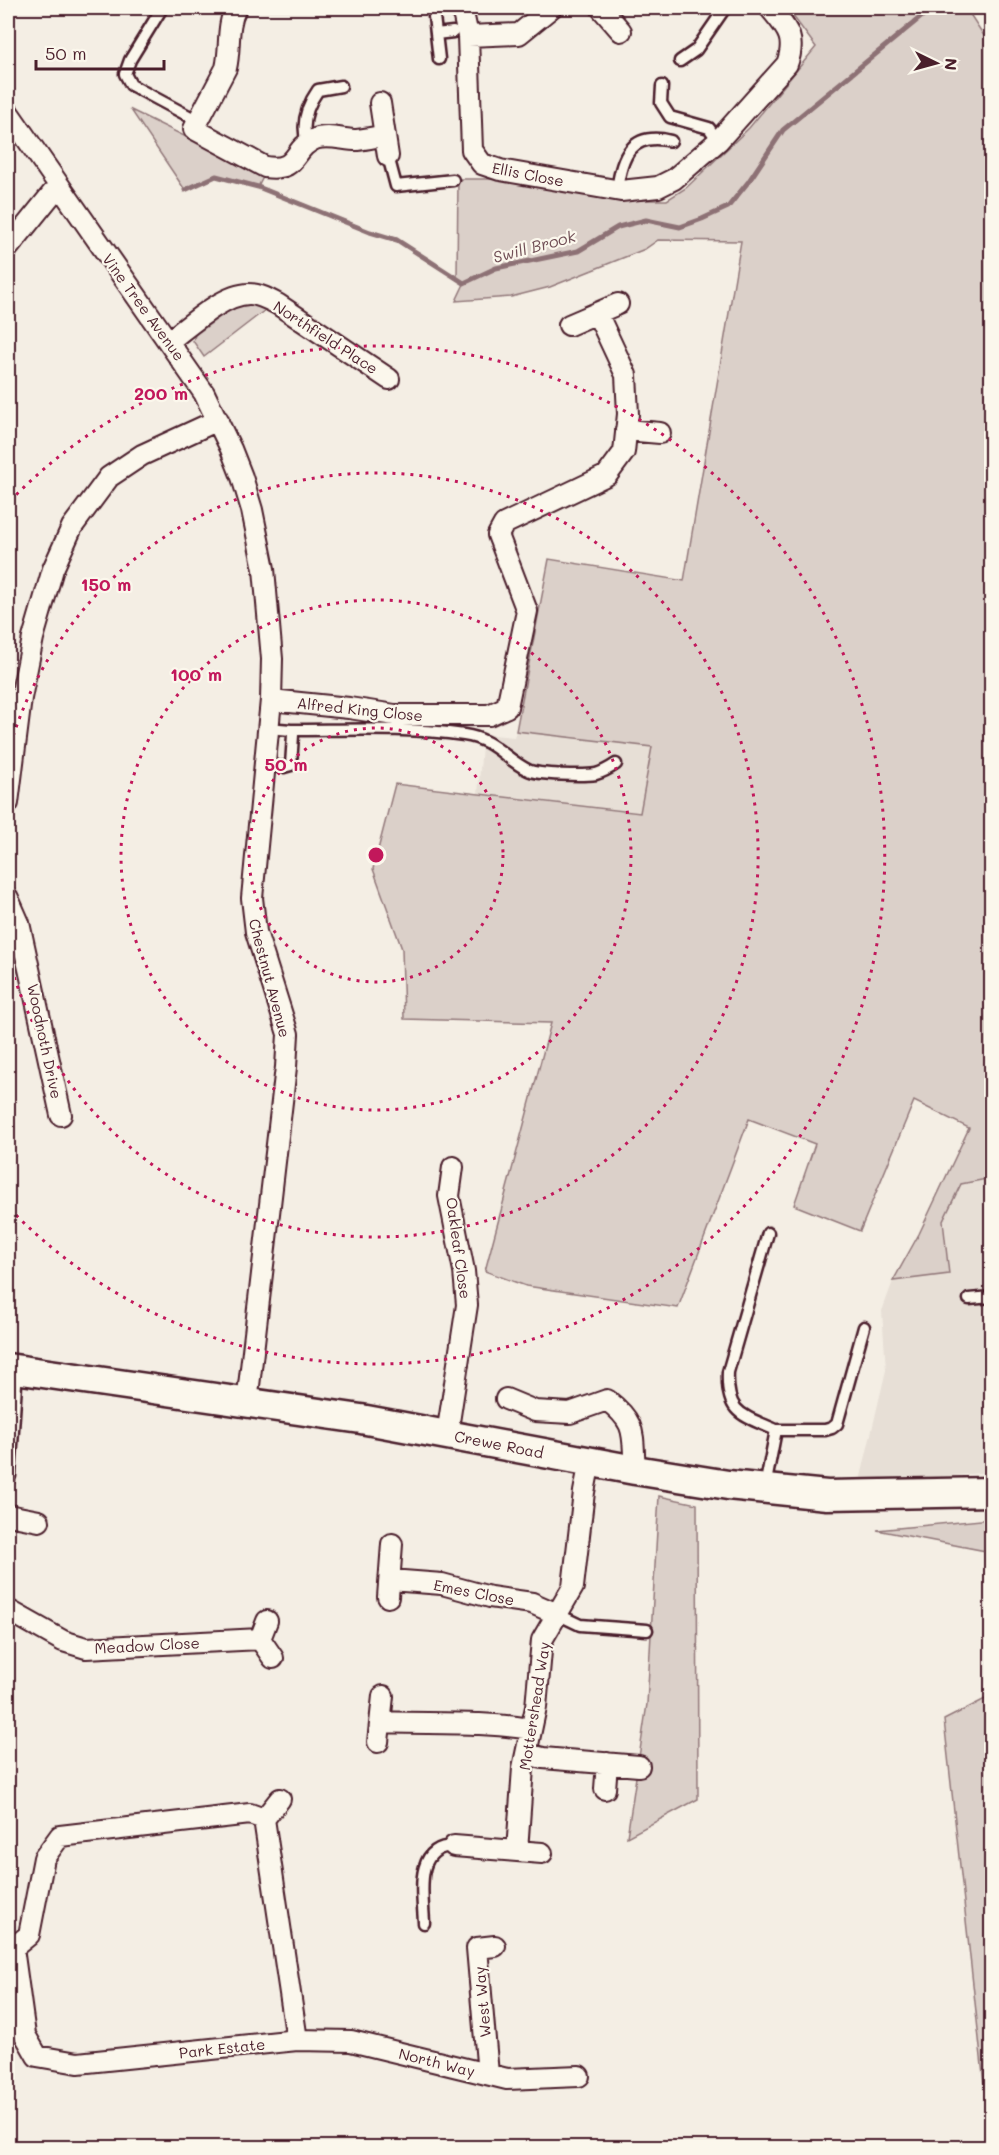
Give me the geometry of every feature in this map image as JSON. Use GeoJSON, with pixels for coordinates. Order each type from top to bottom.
{"type":"FeatureCollection","features":[{"type":"Feature","properties":{"kind":"main road","name":"Crewe Road"},"geometry":{"type":"LineString","coordinates":[[12,1368],[361,1419],[635,1470],[765,1490],[827,1495],[992,1492]]}},
{"type":"Feature","properties":{"kind":"street"},"geometry":{"type":"LineString","coordinates":[[236,8],[230,26],[225,68],[194,129],[265,167],[276,169],[288,166],[307,143],[316,138],[358,140],[385,135]]}},
{"type":"Feature","properties":{"kind":"street","name":"Ellis Close"},"geometry":{"type":"LineString","coordinates":[[462,8],[460,34],[472,150],[482,164],[500,170],[617,190],[658,187],[674,179],[718,141],[787,64],[791,36],[770,8]]}},
{"type":"Feature","properties":{"kind":"street"},"geometry":{"type":"LineString","coordinates":[[460,34],[519,34],[551,8]]}},
{"type":"Feature","properties":{"kind":"street"},"geometry":{"type":"LineString","coordinates":[[601,8],[621,31]]}},
{"type":"Feature","properties":{"kind":"street"},"geometry":{"type":"LineString","coordinates":[[380,103],[388,156]]}},
{"type":"Feature","properties":{"kind":"street","name":"Vine Tree Avenue"},"geometry":{"type":"LineString","coordinates":[[8,112],[169,340],[204,393],[218,420],[242,477],[260,541],[268,598],[272,659]]}},
{"type":"Feature","properties":{"kind":"street"},"geometry":{"type":"LineString","coordinates":[[8,248],[59,185]]}},
{"type":"Feature","properties":{"kind":"street","name":"Northfield Place"},"geometry":{"type":"LineString","coordinates":[[169,340],[235,296],[260,295],[279,305],[388,379]]}},
{"type":"Feature","properties":{"kind":"street"},"geometry":{"type":"LineString","coordinates":[[569,325],[618,304]]}},
{"type":"Feature","properties":{"kind":"street","name":"Alfred King Close"},"geometry":{"type":"LineString","coordinates":[[272,700],[395,715],[489,715],[507,706],[527,611],[498,535],[504,524],[607,475],[624,452],[628,414],[626,375],[597,313]]}},
{"type":"Feature","properties":{"kind":"street"},"geometry":{"type":"LineString","coordinates":[[8,803],[14,697],[50,579],[72,527],[109,477],[142,454],[218,420]]}},
{"type":"Feature","properties":{"kind":"street"},"geometry":{"type":"LineString","coordinates":[[626,430],[660,433]]}},
{"type":"Feature","properties":{"kind":"street","name":"Chestnut Avenue"},"geometry":{"type":"LineString","coordinates":[[247,1403],[288,1041],[285,1021],[256,932],[252,898],[272,700],[272,659]]}},
{"type":"Feature","properties":{"kind":"street","name":"Woodnoth Drive"},"geometry":{"type":"LineString","coordinates":[[8,898],[19,923],[61,1115]]}},
{"type":"Feature","properties":{"kind":"street","name":"Oakleaf Close"},"geometry":{"type":"LineString","coordinates":[[447,1435],[467,1305],[464,1271],[449,1196],[453,1167]]}},
{"type":"Feature","properties":{"kind":"street"},"geometry":{"type":"LineString","coordinates":[[506,1399],[535,1411],[570,1413],[607,1400],[625,1414],[632,1429],[635,1470]]}},
{"type":"Feature","properties":{"kind":"street","name":"Mottershead Way"},"geometry":{"type":"LineString","coordinates":[[517,1851],[526,1754],[536,1707],[542,1640],[573,1587],[584,1492],[590,1461]]}},
{"type":"Feature","properties":{"kind":"street"},"geometry":{"type":"LineString","coordinates":[[8,1515],[39,1521]]}},
{"type":"Feature","properties":{"kind":"street","name":"Emes Close"},"geometry":{"type":"LineString","coordinates":[[392,1544],[389,1588],[442,1584],[490,1597],[532,1604],[557,1614]]}},
{"type":"Feature","properties":{"kind":"street","name":"Meadow Close"},"geometry":{"type":"LineString","coordinates":[[8,1610],[63,1641],[86,1648],[260,1640]]}},
{"type":"Feature","properties":{"kind":"street"},"geometry":{"type":"LineString","coordinates":[[267,1621],[260,1640],[273,1658]]}},
{"type":"Feature","properties":{"kind":"street"},"geometry":{"type":"LineString","coordinates":[[378,1742],[383,1696]]}},
{"type":"Feature","properties":{"kind":"street"},"geometry":{"type":"LineString","coordinates":[[381,1722],[478,1724],[531,1729]]}},
{"type":"Feature","properties":{"kind":"street"},"geometry":{"type":"LineString","coordinates":[[526,1754],[543,1758],[639,1766]]}},
{"type":"Feature","properties":{"kind":"street"},"geometry":{"type":"LineString","coordinates":[[605,1789],[608,1764]]}},
{"type":"Feature","properties":{"kind":"street"},"geometry":{"type":"LineString","coordinates":[[280,1799],[264,1819],[297,2040]]}},
{"type":"Feature","properties":{"kind":"street","name":"Park Estate"},"geometry":{"type":"LineString","coordinates":[[264,1819],[250,1814],[60,1836],[44,1858],[29,1935],[10,1948],[25,2035],[37,2056],[78,2063],[297,2040]]}},
{"type":"Feature","properties":{"kind":"street"},"geometry":{"type":"LineString","coordinates":[[454,1846],[542,1853]]}},
{"type":"Feature","properties":{"kind":"street","name":"West Way"},"geometry":{"type":"LineString","coordinates":[[488,2074],[477,1948],[495,1947]]}},
{"type":"Feature","properties":{"kind":"street","name":"North Way"},"geometry":{"type":"LineString","coordinates":[[297,2040],[351,2041],[507,2079],[579,2076]]}},
{"type":"Feature","properties":{"kind":"lane"},"geometry":{"type":"LineString","coordinates":[[162,8],[130,60],[125,74],[131,85],[198,121]]}},
{"type":"Feature","properties":{"kind":"lane"},"geometry":{"type":"LineString","coordinates":[[433,8],[439,59]]}},
{"type":"Feature","properties":{"kind":"lane"},"geometry":{"type":"LineString","coordinates":[[680,61],[696,50],[725,8]]}},
{"type":"Feature","properties":{"kind":"lane"},"geometry":{"type":"LineString","coordinates":[[436,34],[460,34]]}},
{"type":"Feature","properties":{"kind":"lane"},"geometry":{"type":"LineString","coordinates":[[307,143],[303,131],[304,119],[311,100],[318,90],[341,86]]}},
{"type":"Feature","properties":{"kind":"lane"},"geometry":{"type":"LineString","coordinates":[[662,86],[661,103],[670,117],[709,128],[718,141]]}},
{"type":"Feature","properties":{"kind":"lane"},"geometry":{"type":"LineString","coordinates":[[617,190],[620,168],[626,154],[640,142],[658,138],[671,141]]}},
{"type":"Feature","properties":{"kind":"lane"},"geometry":{"type":"LineString","coordinates":[[388,156],[396,186],[453,180]]}},
{"type":"Feature","properties":{"kind":"lane"},"geometry":{"type":"LineString","coordinates":[[268,728],[442,732],[468,735],[489,743],[528,770],[544,773],[593,774],[616,764]]}},
{"type":"Feature","properties":{"kind":"lane"},"geometry":{"type":"LineString","coordinates":[[264,766],[291,765],[293,735],[291,730]]}},
{"type":"Feature","properties":{"kind":"lane"},"geometry":{"type":"LineString","coordinates":[[768,1233],[728,1372],[727,1390],[732,1405],[742,1415],[776,1430],[832,1428],[837,1424],[864,1327]]}},
{"type":"Feature","properties":{"kind":"lane"},"geometry":{"type":"LineString","coordinates":[[969,1299],[992,1297]]}},
{"type":"Feature","properties":{"kind":"lane"},"geometry":{"type":"LineString","coordinates":[[8,1481],[10,1476],[12,1368]]}},
{"type":"Feature","properties":{"kind":"lane"},"geometry":{"type":"LineString","coordinates":[[765,1490],[776,1430]]}},
{"type":"Feature","properties":{"kind":"lane"},"geometry":{"type":"LineString","coordinates":[[557,1614],[580,1625],[647,1630]]}},
{"type":"Feature","properties":{"kind":"lane"},"geometry":{"type":"LineString","coordinates":[[424,1923],[422,1876],[429,1856],[443,1846],[454,1846]]}},
{"type":"Feature","properties":{"kind":"shaded area"},"geometry":{"type":"Polygon","coordinates":[[[787,8],[966,8],[992,48],[992,1178],[961,1184],[943,1221],[949,1274],[893,1281],[919,1234],[969,1128],[914,1101],[860,1231],[794,1205],[815,1144],[749,1119],[678,1308],[526,1286],[485,1271],[551,1023],[404,1019],[402,949],[373,869],[395,784],[640,813],[652,747],[516,731],[549,559],[684,581],[741,241],[658,240],[645,249],[550,287],[511,297],[456,301],[464,284],[457,278],[458,179],[500,179],[616,200],[667,200],[686,188],[749,128],[816,47],[787,8]]]}},
{"type":"Feature","properties":{"kind":"shaded area"},"geometry":{"type":"Polygon","coordinates":[[[131,110],[264,175],[258,187],[216,177],[185,190],[131,110]]]}},
{"type":"Feature","properties":{"kind":"shaded area"},"geometry":{"type":"Polygon","coordinates":[[[253,301],[269,307],[204,357],[193,341],[195,335],[231,309],[253,301]]]}},
{"type":"Feature","properties":{"kind":"shaded area"},"geometry":{"type":"Polygon","coordinates":[[[516,731],[652,747],[640,813],[478,794],[483,734],[514,737],[516,731]]]}},
{"type":"Feature","properties":{"kind":"shaded area"},"geometry":{"type":"Polygon","coordinates":[[[991,1178],[991,1472],[930,1478],[860,1481],[886,1370],[882,1311],[893,1281],[949,1274],[943,1221],[961,1184],[991,1178]]]}},
{"type":"Feature","properties":{"kind":"shaded area"},"geometry":{"type":"Polygon","coordinates":[[[659,1496],[697,1504],[698,1799],[627,1837],[647,1704],[659,1496]]]}},
{"type":"Feature","properties":{"kind":"shaded area"},"geometry":{"type":"Polygon","coordinates":[[[991,1519],[991,1552],[877,1530],[991,1519]]]}},
{"type":"Feature","properties":{"kind":"shaded area"},"geometry":{"type":"Polygon","coordinates":[[[991,1696],[992,2147],[991,2148],[944,1720],[991,1696]]]}},
{"type":"Feature","properties":{"kind":"waterway","name":"Swill Brook"},"geometry":{"type":"LineString","coordinates":[[185,190],[216,176],[258,187],[370,232],[397,240],[464,283],[496,268],[578,251],[618,227],[646,220],[680,227],[728,207],[749,181],[783,130],[932,8]]}}]}
